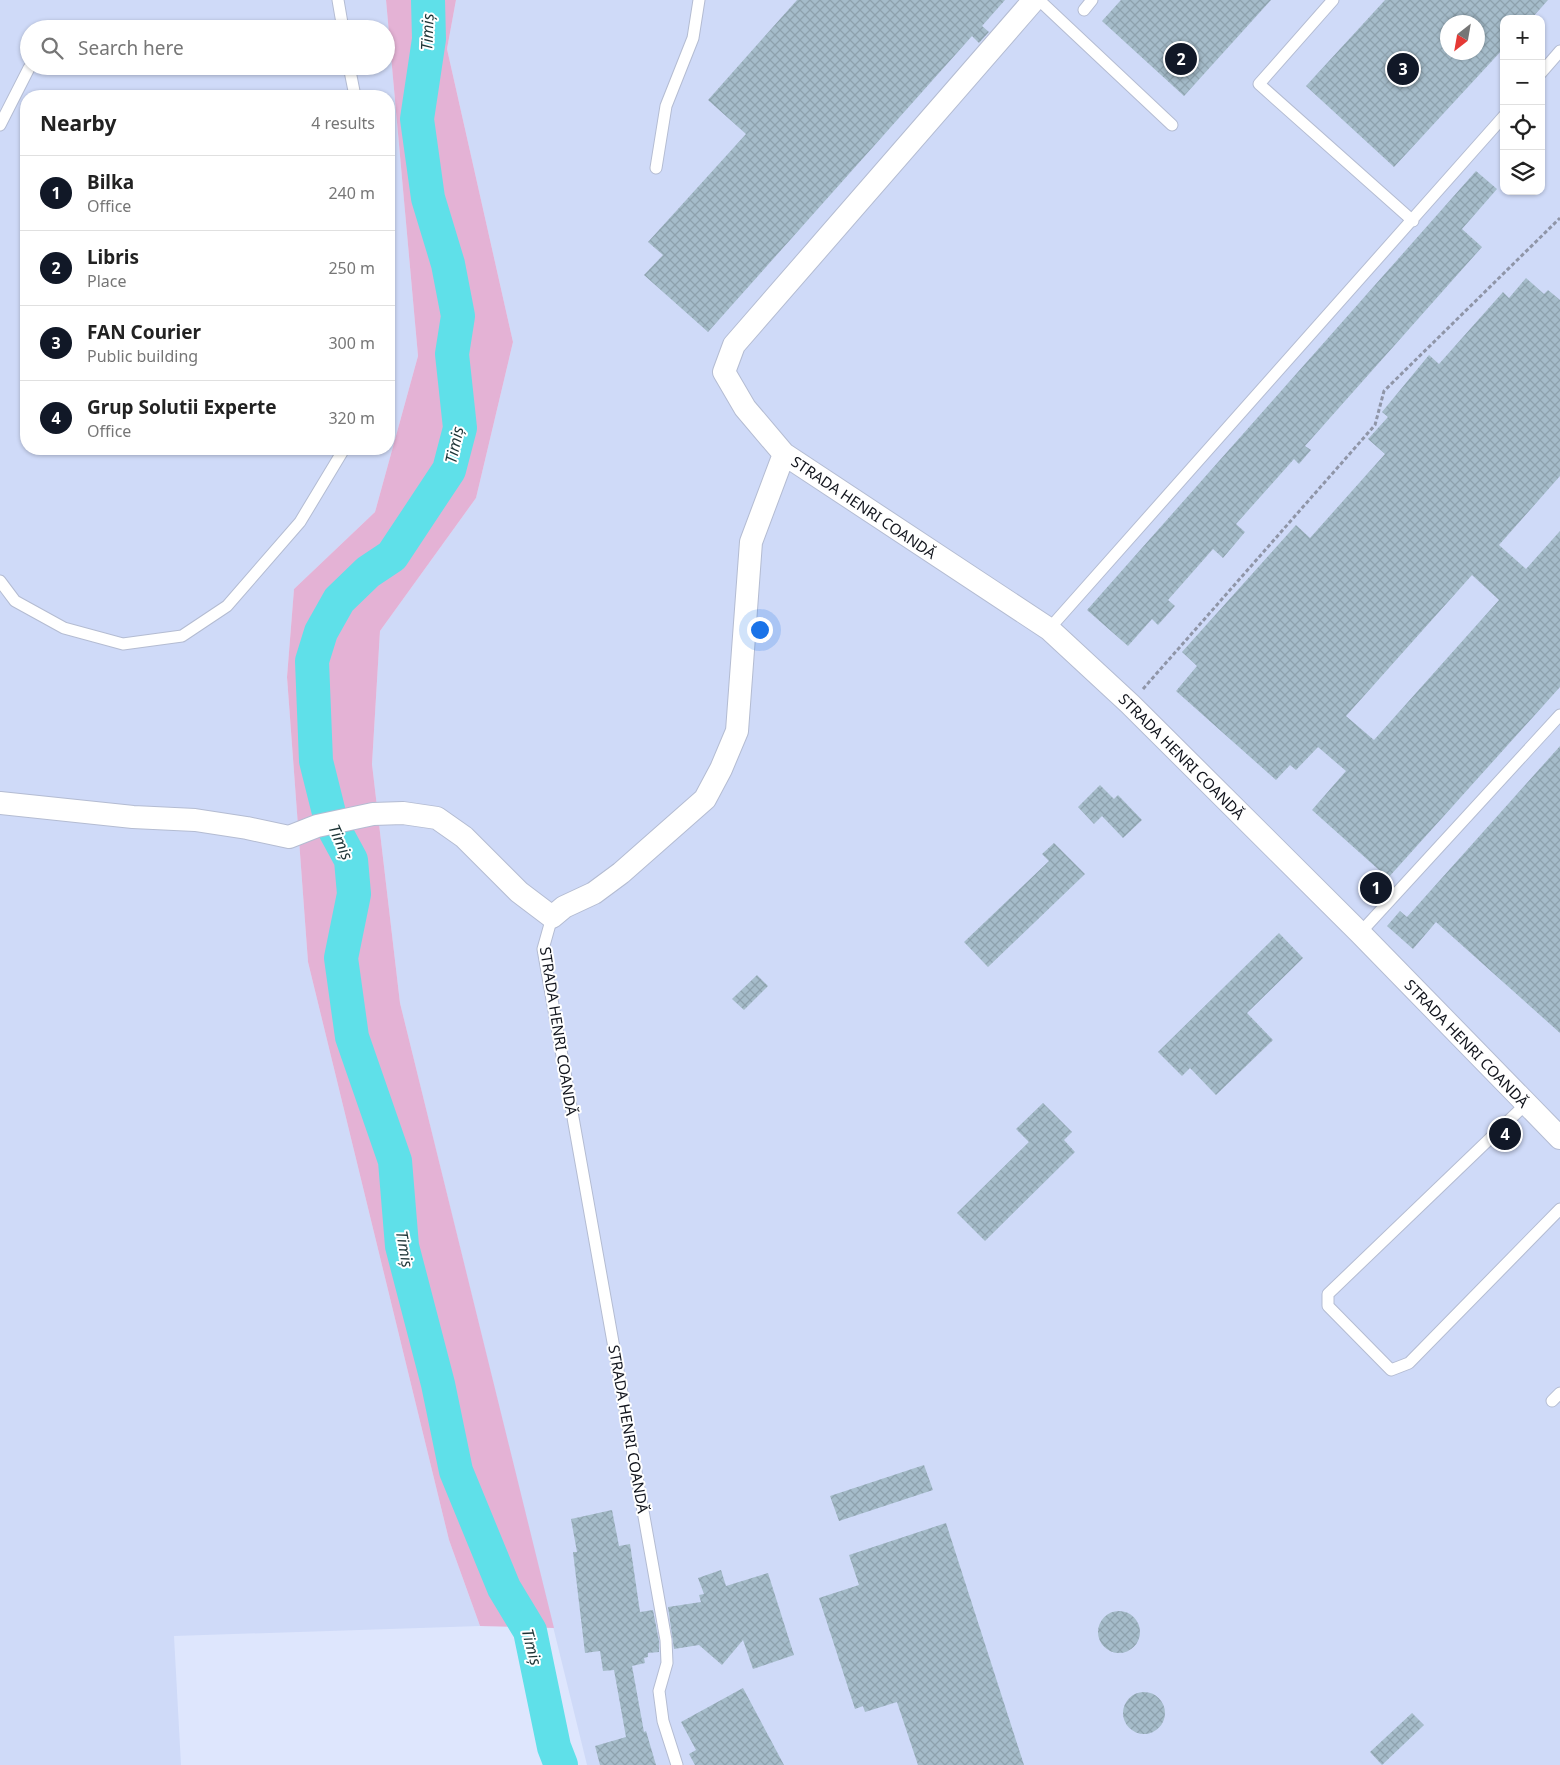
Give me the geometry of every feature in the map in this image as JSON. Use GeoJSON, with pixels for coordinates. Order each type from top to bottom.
{"type":"FeatureCollection","features":[{"type":"Feature","properties":{"kind":"street"},"geometry":{"type":"LineString","coordinates":[[784,454],[745,408],[724,372],[734,345],[1034,0]]}},
{"type":"Feature","properties":{"kind":"street","name":"STRADA HENRI COANDĂ"},"geometry":{"type":"LineString","coordinates":[[552,917],[564,908],[594,893],[621,873],[705,799],[721,769],[737,731],[751,542],[784,454],[1049,630],[1130,704],[1360,933],[1560,1138]]}},
{"type":"Feature","properties":{"kind":"street"},"geometry":{"type":"LineString","coordinates":[[0,803],[133,817],[195,820],[289,837],[317,826],[373,814],[403,813],[437,818],[464,837],[519,892],[552,917]]}},
{"type":"Feature","properties":{"kind":"lane"},"geometry":{"type":"LineString","coordinates":[[338,0],[341,20]]}},
{"type":"Feature","properties":{"kind":"lane"},"geometry":{"type":"LineString","coordinates":[[656,168],[666,106],[693,38],[699,0]]}},
{"type":"Feature","properties":{"kind":"lane"},"geometry":{"type":"LineString","coordinates":[[1039,0],[1172,124]]}},
{"type":"Feature","properties":{"kind":"lane"},"geometry":{"type":"LineString","coordinates":[[1084,10],[1092,0]]}},
{"type":"Feature","properties":{"kind":"lane"},"geometry":{"type":"LineString","coordinates":[[1333,0],[1259,84],[1413,221]]}},
{"type":"Feature","properties":{"kind":"lane"},"geometry":{"type":"LineString","coordinates":[[1545,68],[1560,51]]}},
{"type":"Feature","properties":{"kind":"lane"},"geometry":{"type":"LineString","coordinates":[[0,124],[25,75]]}},
{"type":"Feature","properties":{"kind":"lane"},"geometry":{"type":"LineString","coordinates":[[351,75],[354,90]]}},
{"type":"Feature","properties":{"kind":"lane"},"geometry":{"type":"LineString","coordinates":[[1049,630],[1500,121]]}},
{"type":"Feature","properties":{"kind":"lane"},"geometry":{"type":"LineString","coordinates":[[0,581],[14,601],[64,628],[122,644],[182,636],[227,606],[246,585],[300,522],[340,455]]}},
{"type":"Feature","properties":{"kind":"lane"},"geometry":{"type":"LineString","coordinates":[[1360,933],[1560,715]]}},
{"type":"Feature","properties":{"kind":"lane","name":"STRADA HENRI COANDĂ"},"geometry":{"type":"LineString","coordinates":[[552,917],[543,949],[666,1640],[667,1664],[659,1691],[663,1721],[677,1765]]}},
{"type":"Feature","properties":{"kind":"lane"},"geometry":{"type":"LineString","coordinates":[[1526,1104],[1328,1294],[1328,1306],[1391,1370],[1409,1362],[1560,1209]]}},
{"type":"Feature","properties":{"kind":"path"},"geometry":{"type":"LineString","coordinates":[[1130,704],[1375,425],[1384,391],[1560,218]]}},
{"type":"Feature","properties":{"kind":"shaded area"},"geometry":{"type":"Polygon","coordinates":[[[0,0],[386,0],[388,20],[20,20],[20,75],[393,75],[394,90],[20,90],[20,455],[391,455],[375,512],[294,589],[287,677],[308,962],[449,1540],[480,1626],[174,1636],[181,1765],[0,1765],[0,0]]]}},
{"type":"Feature","properties":{"kind":"shaded area"},"geometry":{"type":"Polygon","coordinates":[[[386,0],[456,0],[447,49],[513,342],[476,498],[380,631],[372,764],[400,1003],[554,1628],[480,1626],[449,1540],[308,962],[287,677],[294,589],[375,512],[391,455],[395,455],[395,439],[418,356],[393,75],[395,75],[395,20],[388,20],[386,0]]]}},
{"type":"Feature","properties":{"kind":"shaded area"},"geometry":{"type":"Polygon","coordinates":[[[456,0],[1560,0],[1560,1765],[587,1765],[400,1003],[372,764],[380,631],[476,498],[513,342],[447,49],[456,0]]]}},
{"type":"Feature","properties":{"kind":"shaded area"},"geometry":{"type":"Polygon","coordinates":[[[395,100],[418,356],[395,439],[395,100]]]}},
{"type":"Feature","properties":{"kind":"building"},"geometry":{"type":"Polygon","coordinates":[[[797,0],[1005,0],[982,26],[989,32],[979,43],[972,36],[708,332],[644,275],[663,255],[648,242],[746,134],[708,100],[797,0]]]}},
{"type":"Feature","properties":{"kind":"building"},"geometry":{"type":"Polygon","coordinates":[[[1121,0],[1271,0],[1184,96],[1102,21],[1121,0]]]}},
{"type":"Feature","properties":{"kind":"building"},"geometry":{"type":"Polygon","coordinates":[[[1385,0],[1548,0],[1535,15],[1500,15],[1500,52],[1394,167],[1306,86],[1385,0]]]}},
{"type":"Feature","properties":{"kind":"building"},"geometry":{"type":"Polygon","coordinates":[[[1476,171],[1497,189],[1462,229],[1482,247],[1305,446],[1311,450],[1299,464],[1294,459],[1236,524],[1245,532],[1223,558],[1213,549],[1168,600],[1175,606],[1158,625],[1152,619],[1128,646],[1087,610],[1476,171]]]}},
{"type":"Feature","properties":{"kind":"building"},"geometry":{"type":"Polygon","coordinates":[[[1526,278],[1544,294],[1548,290],[1560,300],[1560,476],[1499,545],[1526,569],[1560,531],[1560,687],[1388,878],[1312,810],[1346,771],[1318,747],[1296,770],[1290,765],[1276,780],[1176,691],[1197,666],[1182,652],[1296,525],[1310,538],[1385,454],[1368,439],[1388,417],[1382,412],[1429,355],[1439,364],[1503,292],[1509,298],[1526,278]],[[1472,575],[1346,716],[1374,740],[1499,600],[1472,575]]]}},
{"type":"Feature","properties":{"kind":"building"},"geometry":{"type":"Polygon","coordinates":[[[1560,746],[1560,1033],[1436,922],[1413,949],[1387,926],[1400,911],[1407,917],[1560,746]]]}},
{"type":"Feature","properties":{"kind":"building"},"geometry":{"type":"Polygon","coordinates":[[[1100,785],[1114,799],[1118,795],[1142,820],[1123,838],[1102,816],[1094,824],[1078,807],[1100,785]]]}},
{"type":"Feature","properties":{"kind":"building"},"geometry":{"type":"Polygon","coordinates":[[[1054,843],[1085,874],[988,967],[964,942],[1049,861],[1042,854],[1054,843]]]}},
{"type":"Feature","properties":{"kind":"building"},"geometry":{"type":"Polygon","coordinates":[[[1279,933],[1303,958],[1247,1013],[1273,1040],[1216,1095],[1190,1068],[1182,1076],[1158,1052],[1279,933]]]}},
{"type":"Feature","properties":{"kind":"building"},"geometry":{"type":"Polygon","coordinates":[[[757,975],[768,986],[744,1010],[732,999],[757,975]]]}},
{"type":"Feature","properties":{"kind":"building"},"geometry":{"type":"Polygon","coordinates":[[[1043,1103],[1072,1132],[1064,1140],[1075,1152],[985,1241],[957,1213],[1029,1142],[1016,1129],[1043,1103]]]}},
{"type":"Feature","properties":{"kind":"building"},"geometry":{"type":"Polygon","coordinates":[[[924,1465],[933,1490],[839,1521],[830,1496],[924,1465]]]}},
{"type":"Feature","properties":{"kind":"building"},"geometry":{"type":"Polygon","coordinates":[[[612,1510],[619,1546],[630,1544],[640,1612],[653,1610],[659,1641],[659,1652],[648,1653],[648,1657],[644,1658],[645,1663],[632,1666],[644,1732],[646,1731],[656,1765],[600,1765],[595,1746],[626,1737],[614,1670],[603,1671],[600,1651],[585,1653],[573,1552],[577,1552],[571,1519],[612,1510]]]}},
{"type":"Feature","properties":{"kind":"building"},"geometry":{"type":"Polygon","coordinates":[[[946,1523],[1024,1765],[918,1765],[897,1702],[865,1712],[863,1706],[855,1709],[819,1598],[859,1585],[849,1555],[946,1523]]]}},
{"type":"Feature","properties":{"kind":"building"},"geometry":{"type":"Polygon","coordinates":[[[721,1570],[726,1586],[768,1573],[794,1655],[753,1669],[743,1640],[722,1665],[699,1645],[674,1649],[668,1607],[701,1602],[699,1595],[704,1594],[698,1578],[721,1570]]]}},
{"type":"Feature","properties":{"kind":"building"},"geometry":{"type":"Polygon","coordinates":[[[1123,1611],[1131,1614],[1137,1620],[1140,1632],[1137,1644],[1131,1650],[1115,1653],[1107,1650],[1101,1644],[1098,1628],[1101,1620],[1107,1614],[1123,1611]]]}},
{"type":"Feature","properties":{"kind":"building"},"geometry":{"type":"Polygon","coordinates":[[[743,1688],[784,1765],[695,1765],[689,1754],[696,1750],[681,1722],[743,1688]]]}},
{"type":"Feature","properties":{"kind":"building"},"geometry":{"type":"Polygon","coordinates":[[[1148,1692],[1156,1695],[1162,1701],[1165,1713],[1162,1725],[1156,1731],[1140,1734],[1132,1731],[1126,1725],[1123,1709],[1126,1701],[1132,1695],[1148,1692]]]}},
{"type":"Feature","properties":{"kind":"building"},"geometry":{"type":"Polygon","coordinates":[[[1412,1713],[1424,1725],[1382,1765],[1370,1752],[1412,1713]]]}},
{"type":"Feature","properties":{"kind":"waterway","name":"Timiș"},"geometry":{"type":"LineString","coordinates":[[428,0],[429,39],[417,119],[428,198],[448,264],[458,316],[452,354],[460,428],[449,470],[392,556],[368,572],[339,600],[321,632],[312,661],[316,761],[332,825],[351,860],[354,894],[341,958],[352,1037],[395,1161],[402,1246],[438,1384],[456,1471],[504,1588],[530,1631],[554,1747],[561,1765]]}},
{"type":"Feature","properties":{"kind":"place","name":"Libris"},"geometry":{"type":"Point","coordinates":[1181,59]}},
{"type":"Feature","properties":{"kind":"place","name":"FAN Courier"},"geometry":{"type":"Point","coordinates":[1403,69]}},
{"type":"Feature","properties":{"kind":"place","name":"Bilka"},"geometry":{"type":"Point","coordinates":[1376,888]}},
{"type":"Feature","properties":{"kind":"place","name":"Grup Solutii Experte"},"geometry":{"type":"Point","coordinates":[1505,1134]}}]}
